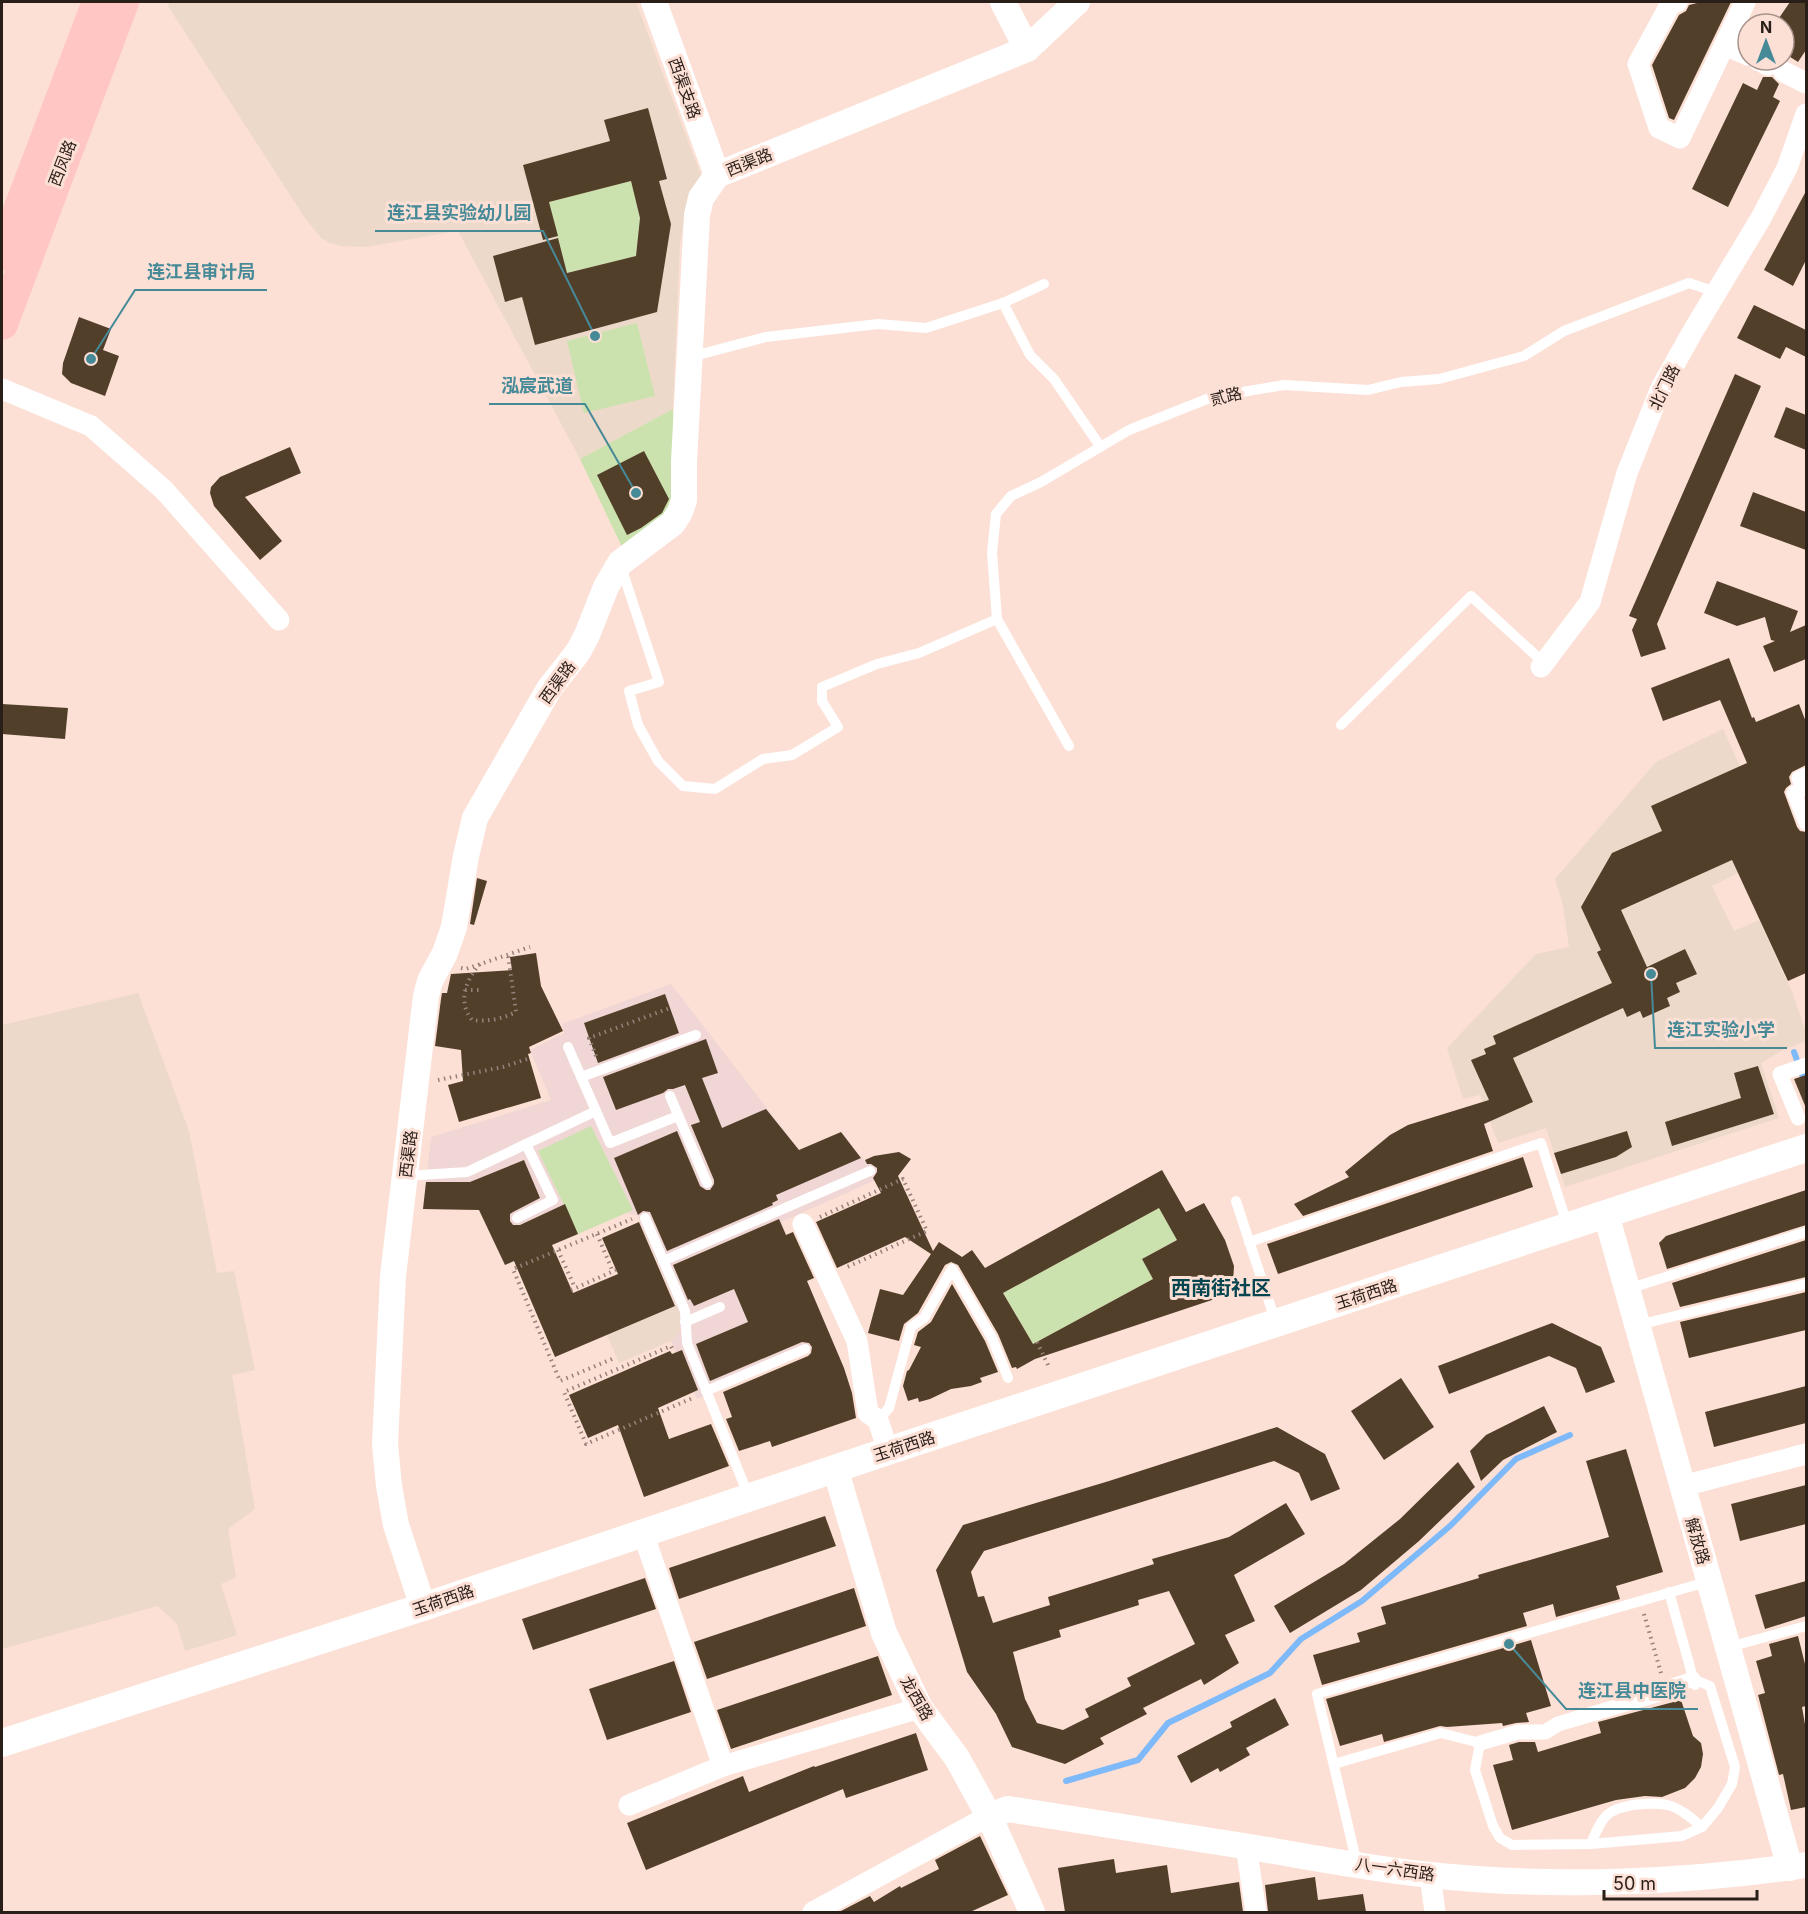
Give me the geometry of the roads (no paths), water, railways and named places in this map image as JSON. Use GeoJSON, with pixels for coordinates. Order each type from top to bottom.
{"type":"FeatureCollection","features":[{"type":"Feature","properties":{"kind":"main road","name":"西凤路"},"geometry":{"type":"LineString","coordinates":[[2,255],[98,2]]}},
{"type":"Feature","properties":{"kind":"main road","name":"西凤路"},"geometry":{"type":"LineString","coordinates":[[2,324],[123,2]]}},
{"type":"Feature","properties":{"kind":"main road","name":"玉荷西路"},"geometry":{"type":"LineString","coordinates":[[2,1743],[423,1607],[835,1468],[1806,1148]]}},
{"type":"Feature","properties":{"kind":"street","name":"西渠支路"},"geometry":{"type":"LineString","coordinates":[[654,2],[717,175]]}},
{"type":"Feature","properties":{"kind":"street"},"geometry":{"type":"LineString","coordinates":[[1003,2],[1027,49]]}},
{"type":"Feature","properties":{"kind":"street","name":"西渠路"},"geometry":{"type":"LineString","coordinates":[[423,1607],[394,1515],[385,1444],[393,1276],[426,996],[430,981],[445,953],[454,927],[466,856],[476,818],[549,689],[572,662],[583,643],[606,587],[620,563],[673,523],[680,512],[685,488],[684,462],[697,215],[701,198],[717,175],[1027,49],[1077,2]]}},
{"type":"Feature","properties":{"kind":"street"},"geometry":{"type":"LineString","coordinates":[[1677,2],[1671,3],[1638,64],[1659,128],[1680,138],[1745,2]]}},
{"type":"Feature","properties":{"kind":"street"},"geometry":{"type":"LineString","coordinates":[[1725,45],[1736,50]]}},
{"type":"Feature","properties":{"kind":"street"},"geometry":{"type":"LineString","coordinates":[[1783,72],[1806,83]]}},
{"type":"Feature","properties":{"kind":"street","name":"北门路"},"geometry":{"type":"LineString","coordinates":[[1543,665],[1590,602],[1627,473],[1661,388],[1761,218],[1787,168],[1806,114]]}},
{"type":"Feature","properties":{"kind":"street"},"geometry":{"type":"LineString","coordinates":[[2,389],[91,426],[164,490],[279,620]]}},
{"type":"Feature","properties":{"kind":"street"},"geometry":{"type":"LineString","coordinates":[[1805,782],[1794,793],[1806,823]]}},
{"type":"Feature","properties":{"kind":"street"},"geometry":{"type":"LineString","coordinates":[[1798,1119],[1780,1074],[1806,1065]]}},
{"type":"Feature","properties":{"kind":"street","name":"解放路"},"geometry":{"type":"LineString","coordinates":[[1606,1214],[1728,1647],[1798,1866]]}},
{"type":"Feature","properties":{"kind":"street"},"geometry":{"type":"LineString","coordinates":[[803,1224],[857,1341],[868,1413],[878,1420],[888,1451]]}},
{"type":"Feature","properties":{"kind":"street"},"geometry":{"type":"LineString","coordinates":[[1683,1486],[1806,1454]]}},
{"type":"Feature","properties":{"kind":"street","name":"龙西路"},"geometry":{"type":"LineString","coordinates":[[835,1468],[884,1633],[920,1708],[957,1758],[989,1816],[1032,1912]]}},
{"type":"Feature","properties":{"kind":"street"},"geometry":{"type":"LineString","coordinates":[[643,1533],[723,1766]]}},
{"type":"Feature","properties":{"kind":"street"},"geometry":{"type":"LineString","coordinates":[[1480,1743],[1518,1732],[1545,1732],[1558,1724],[1663,1693],[1666,1688],[1694,1682]]}},
{"type":"Feature","properties":{"kind":"street"},"geometry":{"type":"LineString","coordinates":[[629,1805],[723,1766],[920,1708]]}},
{"type":"Feature","properties":{"kind":"street","name":"八一六西路"},"geometry":{"type":"LineString","coordinates":[[989,1816],[1008,1809],[1430,1875],[1588,1882],[1668,1878],[1798,1866]]}},
{"type":"Feature","properties":{"kind":"street"},"geometry":{"type":"LineString","coordinates":[[813,1912],[989,1816]]}},
{"type":"Feature","properties":{"kind":"street"},"geometry":{"type":"LineString","coordinates":[[1246,1846],[1256,1912]]}},
{"type":"Feature","properties":{"kind":"street"},"geometry":{"type":"LineString","coordinates":[[1430,1875],[1435,1912]]}},
{"type":"Feature","properties":{"kind":"lane","name":"贰路"},"geometry":{"type":"LineString","coordinates":[[1069,746],[997,619],[993,553],[996,514],[1011,496],[1041,482],[1129,430],[1212,398],[1284,385],[1368,390],[1401,382],[1439,379],[1524,356],[1564,331],[1689,283],[1716,292]]}},
{"type":"Feature","properties":{"kind":"lane"},"geometry":{"type":"LineString","coordinates":[[690,357],[766,337],[878,324],[926,328],[1003,303],[1044,284]]}},
{"type":"Feature","properties":{"kind":"lane"},"geometry":{"type":"LineString","coordinates":[[1003,303],[1030,355],[1054,379],[1100,446]]}},
{"type":"Feature","properties":{"kind":"lane"},"geometry":{"type":"LineString","coordinates":[[620,563],[660,682],[629,691],[638,725],[658,760],[683,786],[715,789],[763,759],[792,755],[838,727],[822,701],[822,687],[877,664],[919,653],[997,619]]}},
{"type":"Feature","properties":{"kind":"lane"},"geometry":{"type":"LineString","coordinates":[[1341,725],[1471,596],[1543,665]]}},
{"type":"Feature","properties":{"kind":"lane"},"geometry":{"type":"LineString","coordinates":[[581,1077],[696,1035]]}},
{"type":"Feature","properties":{"kind":"lane"},"geometry":{"type":"LineString","coordinates":[[568,1047],[610,1143],[678,1116]]}},
{"type":"Feature","properties":{"kind":"lane"},"geometry":{"type":"LineString","coordinates":[[670,1096],[707,1183]]}},
{"type":"Feature","properties":{"kind":"lane"},"geometry":{"type":"LineString","coordinates":[[405,1176],[467,1172],[596,1111]]}},
{"type":"Feature","properties":{"kind":"lane"},"geometry":{"type":"LineString","coordinates":[[1249,1242],[1541,1143],[1568,1227]]}},
{"type":"Feature","properties":{"kind":"lane"},"geometry":{"type":"LineString","coordinates":[[517,1218],[553,1200],[526,1144]]}},
{"type":"Feature","properties":{"kind":"lane"},"geometry":{"type":"LineString","coordinates":[[663,1261],[870,1171]]}},
{"type":"Feature","properties":{"kind":"lane"},"geometry":{"type":"LineString","coordinates":[[1236,1201],[1276,1323]]}},
{"type":"Feature","properties":{"kind":"lane"},"geometry":{"type":"LineString","coordinates":[[645,1218],[685,1311],[687,1343],[749,1497]]}},
{"type":"Feature","properties":{"kind":"lane"},"geometry":{"type":"LineString","coordinates":[[1627,1289],[1806,1232]]}},
{"type":"Feature","properties":{"kind":"lane"},"geometry":{"type":"LineString","coordinates":[[878,1420],[889,1408],[910,1327],[924,1318],[952,1269],[992,1338],[1008,1378]]}},
{"type":"Feature","properties":{"kind":"lane"},"geometry":{"type":"LineString","coordinates":[[1638,1325],[1806,1284]]}},
{"type":"Feature","properties":{"kind":"lane"},"geometry":{"type":"LineString","coordinates":[[685,1322],[720,1307]]}},
{"type":"Feature","properties":{"kind":"lane"},"geometry":{"type":"LineString","coordinates":[[706,1391],[805,1349]]}},
{"type":"Feature","properties":{"kind":"lane"},"geometry":{"type":"LineString","coordinates":[[1358,1864],[1317,1694],[1710,1581]]}},
{"type":"Feature","properties":{"kind":"lane"},"geometry":{"type":"LineString","coordinates":[[1334,1764],[1441,1733],[1480,1743],[1475,1770],[1493,1826],[1500,1838],[1512,1845],[1591,1844],[1682,1836],[1702,1827],[1718,1808],[1732,1784],[1735,1767],[1710,1686],[1694,1682],[1669,1592]]}},
{"type":"Feature","properties":{"kind":"lane"},"geometry":{"type":"LineString","coordinates":[[1728,1647],[1806,1626]]}},
{"type":"Feature","properties":{"kind":"lane"},"geometry":{"type":"LineString","coordinates":[[1591,1844],[1601,1822],[1609,1813],[1620,1807],[1658,1802],[1671,1805],[1702,1827]]}},
{"type":"Feature","properties":{"kind":"waterway"},"geometry":{"type":"LineString","coordinates":[[1794,1052],[1806,1085]]}},
{"type":"Feature","properties":{"kind":"waterway"},"geometry":{"type":"LineString","coordinates":[[1066,1781],[1138,1760],[1168,1723],[1270,1673],[1301,1639],[1362,1601],[1450,1526],[1516,1459],[1570,1435]]}},
{"type":"Feature","properties":{"kind":"place","name":"连江县实验幼儿园"},"geometry":{"type":"Point","coordinates":[595,336]}},
{"type":"Feature","properties":{"kind":"place","name":"连江县审计局"},"geometry":{"type":"Point","coordinates":[91,359]}},
{"type":"Feature","properties":{"kind":"place","name":"泓宸武道"},"geometry":{"type":"Point","coordinates":[636,493]}},
{"type":"Feature","properties":{"kind":"place","name":"连江实验小学"},"geometry":{"type":"Point","coordinates":[1651,974]}},
{"type":"Feature","properties":{"kind":"place","name":"连江县中医院"},"geometry":{"type":"Point","coordinates":[1509,1644]}},
{"type":"Feature","properties":{"kind":"district","name":"西南街社区"},"geometry":{"type":"Point","coordinates":[1221,1288]}}]}
